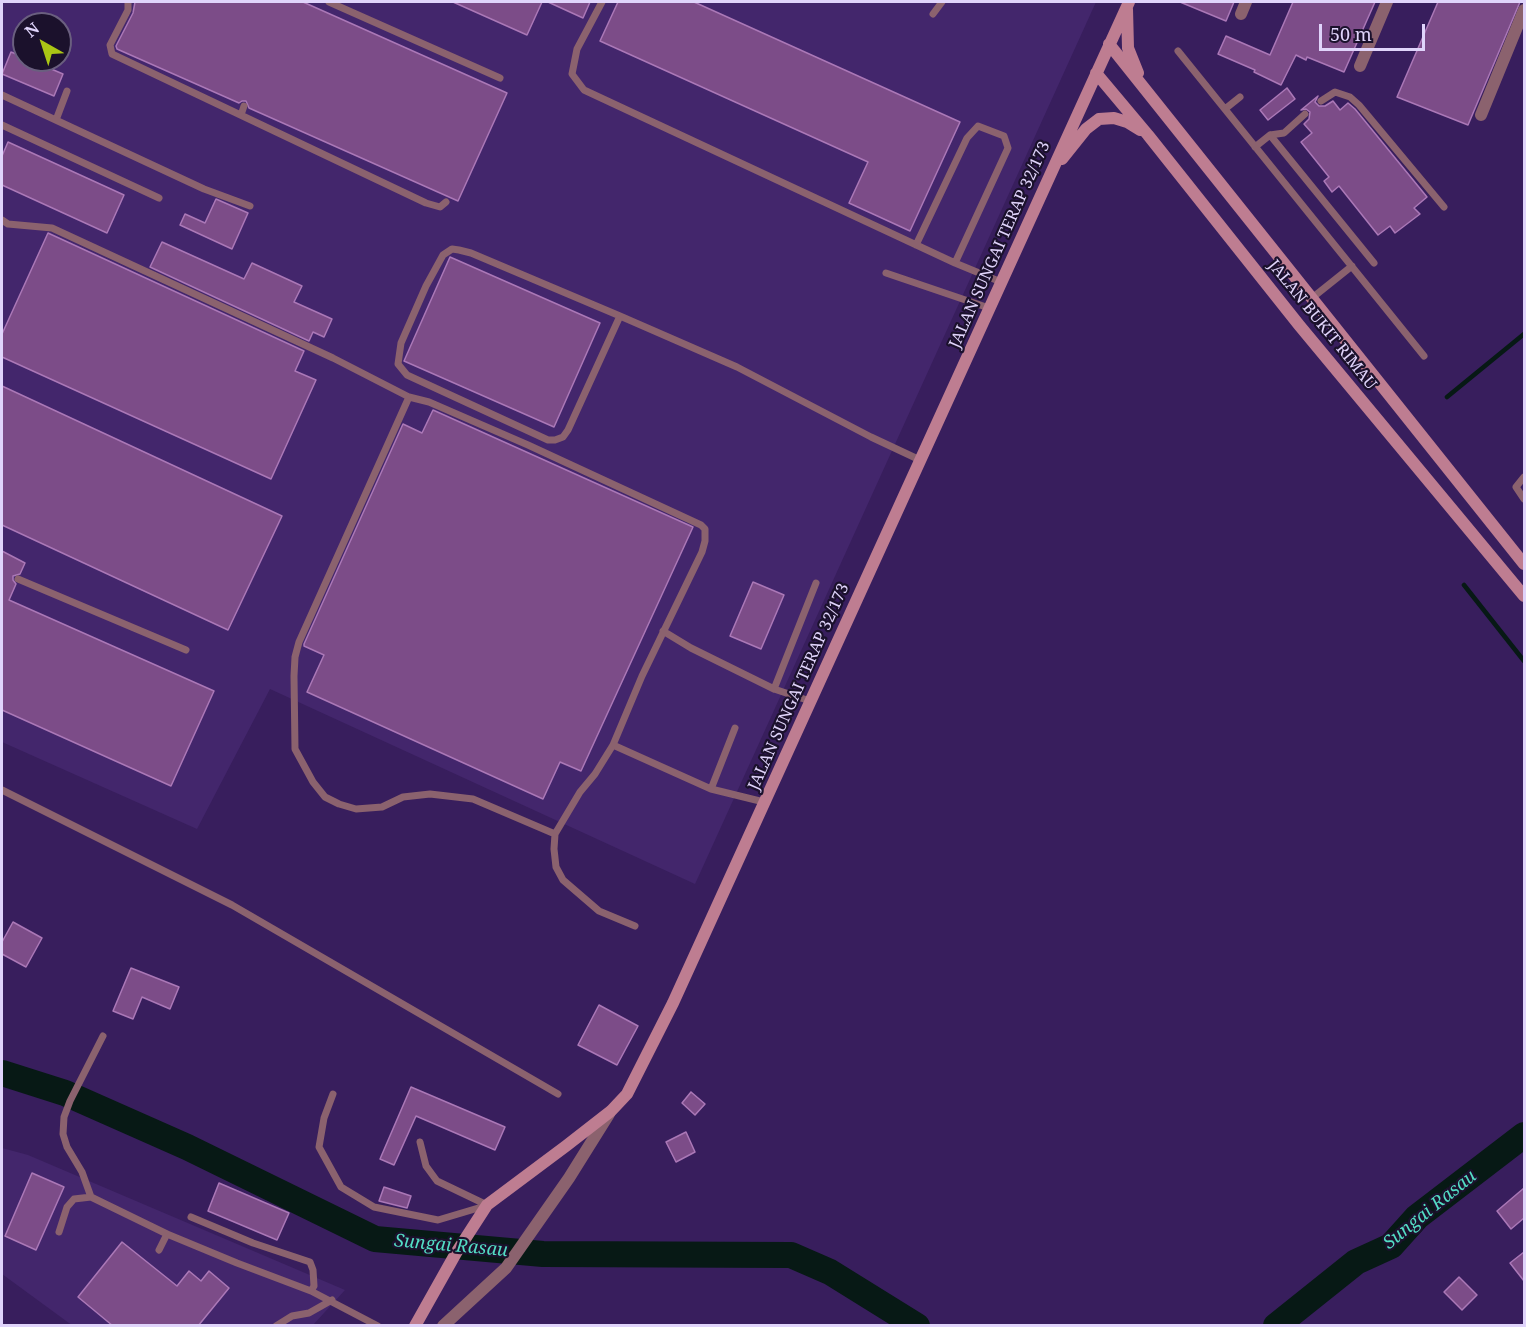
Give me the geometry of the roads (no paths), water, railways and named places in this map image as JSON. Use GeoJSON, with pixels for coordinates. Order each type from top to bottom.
{"type":"FeatureCollection","features":[{"type":"Feature","properties":{"kind":"street"},"geometry":{"type":"LineString","coordinates":[[1241,14],[1246,2]]}},
{"type":"Feature","properties":{"kind":"street"},"geometry":{"type":"LineString","coordinates":[[1360,66],[1387,2]]}},
{"type":"Feature","properties":{"kind":"street"},"geometry":{"type":"LineString","coordinates":[[1128,3],[1130,57],[1145,86],[1165,115]]}},
{"type":"Feature","properties":{"kind":"street","name":"JALAN SUNGAI TERAP 32/173"},"geometry":{"type":"LineString","coordinates":[[415,1326],[456,1253],[487,1205],[611,1111],[627,1094],[668,1013],[1128,3]]}},
{"type":"Feature","properties":{"kind":"street"},"geometry":{"type":"LineString","coordinates":[[1481,115],[1524,10]]}},
{"type":"Feature","properties":{"kind":"street","name":"JALAN BUKIT RIMAU"},"geometry":{"type":"LineString","coordinates":[[1109,44],[1524,564]]}},
{"type":"Feature","properties":{"kind":"street","name":"JALAN BUKIT RIMAU"},"geometry":{"type":"LineString","coordinates":[[1096,74],[1148,135],[1299,325],[1524,596]]}},
{"type":"Feature","properties":{"kind":"street"},"geometry":{"type":"LineString","coordinates":[[1050,174],[1086,129],[1099,119],[1106,117],[1120,120],[1148,135]]}},
{"type":"Feature","properties":{"kind":"street"},"geometry":{"type":"LineString","coordinates":[[443,1326],[506,1268],[532,1233],[611,1111]]}},
{"type":"Feature","properties":{"kind":"lane"},"geometry":{"type":"LineString","coordinates":[[128,2],[128,10],[110,45],[112,54],[426,203],[440,207],[446,201]]}},
{"type":"Feature","properties":{"kind":"lane"},"geometry":{"type":"LineString","coordinates":[[329,2],[500,78]]}},
{"type":"Feature","properties":{"kind":"lane"},"geometry":{"type":"LineString","coordinates":[[602,2],[577,49],[572,74],[584,90],[955,263],[1001,282]]}},
{"type":"Feature","properties":{"kind":"lane"},"geometry":{"type":"LineString","coordinates":[[933,14],[942,2]]}},
{"type":"Feature","properties":{"kind":"lane"},"geometry":{"type":"LineString","coordinates":[[1178,51],[1424,356]]}},
{"type":"Feature","properties":{"kind":"lane"},"geometry":{"type":"LineString","coordinates":[[56,120],[67,91]]}},
{"type":"Feature","properties":{"kind":"lane"},"geometry":{"type":"LineString","coordinates":[[1321,101],[1335,92],[1342,93],[1355,101],[1444,207]]}},
{"type":"Feature","properties":{"kind":"lane"},"geometry":{"type":"LineString","coordinates":[[2,95],[204,189],[250,206]]}},
{"type":"Feature","properties":{"kind":"lane"},"geometry":{"type":"LineString","coordinates":[[1225,109],[1240,97]]}},
{"type":"Feature","properties":{"kind":"lane"},"geometry":{"type":"LineString","coordinates":[[241,115],[244,106]]}},
{"type":"Feature","properties":{"kind":"lane"},"geometry":{"type":"LineString","coordinates":[[1255,147],[1270,135],[1284,133],[1305,114]]}},
{"type":"Feature","properties":{"kind":"lane"},"geometry":{"type":"LineString","coordinates":[[2,125],[159,198]]}},
{"type":"Feature","properties":{"kind":"lane"},"geometry":{"type":"LineString","coordinates":[[916,244],[967,138],[978,126],[1004,136],[1008,148],[955,263]]}},
{"type":"Feature","properties":{"kind":"lane"},"geometry":{"type":"LineString","coordinates":[[1270,135],[1374,263]]}},
{"type":"Feature","properties":{"kind":"lane"},"geometry":{"type":"LineString","coordinates":[[2,220],[8,224],[52,228],[333,358],[409,397],[429,402],[528,445],[701,525],[705,529],[702,552],[642,676],[613,746],[580,792],[555,834],[556,867],[563,880],[599,911],[635,926]]}},
{"type":"Feature","properties":{"kind":"lane"},"geometry":{"type":"LineString","coordinates":[[620,316],[568,430],[563,437],[555,440],[548,440],[407,375],[398,364],[401,343],[426,286],[443,255],[452,249],[471,253],[620,316],[737,367],[920,460]]}},
{"type":"Feature","properties":{"kind":"lane"},"geometry":{"type":"LineString","coordinates":[[1312,298],[1352,266]]}},
{"type":"Feature","properties":{"kind":"lane"},"geometry":{"type":"LineString","coordinates":[[886,273],[989,308]]}},
{"type":"Feature","properties":{"kind":"lane"},"geometry":{"type":"LineString","coordinates":[[409,397],[299,642],[294,676],[295,749],[313,782],[325,797],[339,804],[356,809],[382,807],[403,797],[430,794],[473,799],[555,834]]}},
{"type":"Feature","properties":{"kind":"lane"},"geometry":{"type":"LineString","coordinates":[[1524,477],[1516,487],[1524,499]]}},
{"type":"Feature","properties":{"kind":"lane"},"geometry":{"type":"LineString","coordinates":[[18,579],[186,650]]}},
{"type":"Feature","properties":{"kind":"lane"},"geometry":{"type":"LineString","coordinates":[[774,689],[816,583]]}},
{"type":"Feature","properties":{"kind":"lane"},"geometry":{"type":"LineString","coordinates":[[663,631],[691,648],[774,689],[810,701]]}},
{"type":"Feature","properties":{"kind":"lane"},"geometry":{"type":"LineString","coordinates":[[711,789],[735,728]]}},
{"type":"Feature","properties":{"kind":"lane"},"geometry":{"type":"LineString","coordinates":[[613,746],[711,789],[764,802]]}},
{"type":"Feature","properties":{"kind":"lane"},"geometry":{"type":"LineString","coordinates":[[2,790],[232,905],[558,1094]]}},
{"type":"Feature","properties":{"kind":"lane"},"geometry":{"type":"LineString","coordinates":[[91,1197],[82,1172],[67,1148],[63,1134],[64,1117],[103,1036]]}},
{"type":"Feature","properties":{"kind":"lane"},"geometry":{"type":"LineString","coordinates":[[333,1094],[324,1118],[319,1147],[340,1187],[374,1207],[438,1220],[487,1205]]}},
{"type":"Feature","properties":{"kind":"lane"},"geometry":{"type":"LineString","coordinates":[[420,1143],[426,1166],[437,1181],[487,1205]]}},
{"type":"Feature","properties":{"kind":"lane"},"geometry":{"type":"LineString","coordinates":[[58,1232],[67,1207],[74,1198],[91,1197],[167,1234],[332,1300],[378,1326]]}},
{"type":"Feature","properties":{"kind":"lane"},"geometry":{"type":"LineString","coordinates":[[191,1217],[253,1244],[310,1262],[314,1270],[314,1286],[311,1291]]}},
{"type":"Feature","properties":{"kind":"lane"},"geometry":{"type":"LineString","coordinates":[[159,1250],[167,1234]]}},
{"type":"Feature","properties":{"kind":"lane"},"geometry":{"type":"LineString","coordinates":[[276,1326],[292,1316],[309,1313],[332,1300]]}},
{"type":"Feature","properties":{"kind":"waterway"},"geometry":{"type":"LineString","coordinates":[[1447,397],[1524,334]]}},
{"type":"Feature","properties":{"kind":"waterway"},"geometry":{"type":"LineString","coordinates":[[1464,585],[1524,661]]}},
{"type":"Feature","properties":{"kind":"waterway","name":"Sungai Rasau"},"geometry":{"type":"LineString","coordinates":[[2,1073],[65,1093],[187,1147],[375,1239],[543,1254],[791,1255],[830,1272],[917,1326]]}},
{"type":"Feature","properties":{"kind":"waterway","name":"Sungai Rasau"},"geometry":{"type":"LineString","coordinates":[[1276,1326],[1356,1262],[1391,1246],[1417,1217],[1524,1135]]}}]}
